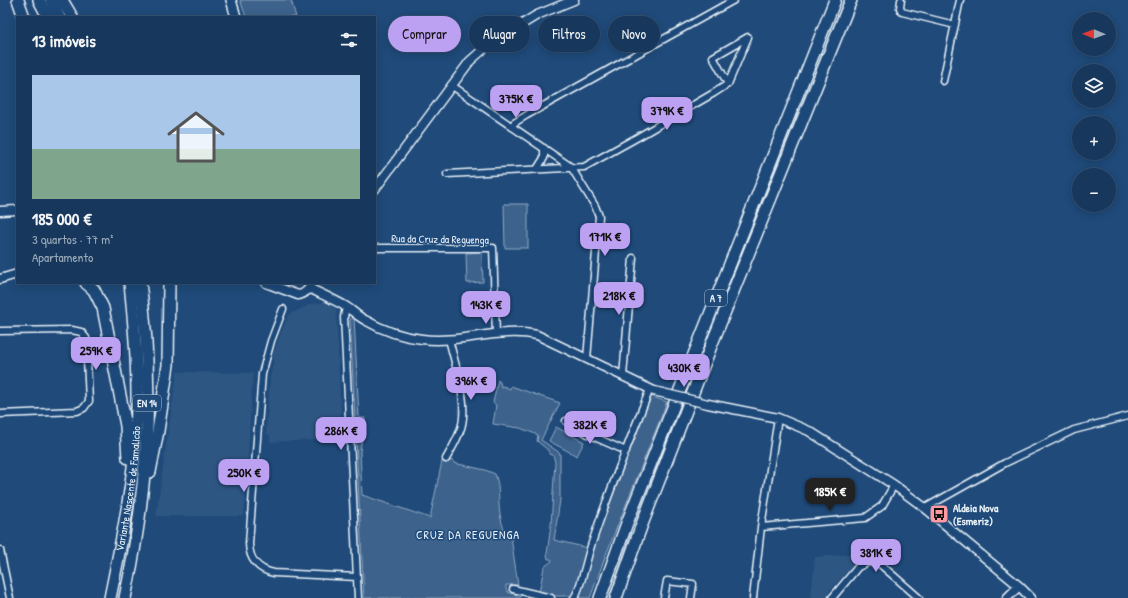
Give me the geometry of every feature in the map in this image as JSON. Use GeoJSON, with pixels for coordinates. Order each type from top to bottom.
{"type":"FeatureCollection","features":[{"type":"Feature","properties":{"kind":"highway"},"geometry":{"type":"LineString","coordinates":[[18,0],[24,16]]}},
{"type":"Feature","properties":{"kind":"highway"},"geometry":{"type":"LineString","coordinates":[[39,0],[47,16]]}},
{"type":"Feature","properties":{"kind":"highway"},"geometry":{"type":"LineString","coordinates":[[51,0],[59,16]]}},
{"type":"Feature","properties":{"kind":"highway"},"geometry":{"type":"LineString","coordinates":[[62,0],[71,16]]}},
{"type":"Feature","properties":{"kind":"highway","name":"A 7"},"geometry":{"type":"LineString","coordinates":[[600,598],[642,486],[835,0]]}},
{"type":"Feature","properties":{"kind":"highway","name":"A 7"},"geometry":{"type":"LineString","coordinates":[[616,598],[641,526],[711,346],[851,0]]}},
{"type":"Feature","properties":{"kind":"highway"},"geometry":{"type":"LineString","coordinates":[[87,284],[96,294],[104,308],[126,426],[129,499]]}},
{"type":"Feature","properties":{"kind":"highway","name":"Variante Nascente de Famalicão"},"geometry":{"type":"LineString","coordinates":[[110,598],[123,537],[129,499],[136,432],[138,381],[130,284]]}},
{"type":"Feature","properties":{"kind":"highway","name":"Variante Nascente de Famalicão"},"geometry":{"type":"LineString","coordinates":[[125,598],[139,523],[145,459],[147,377],[146,339],[140,284]]}},
{"type":"Feature","properties":{"kind":"highway"},"geometry":{"type":"LineString","coordinates":[[139,523],[158,431],[167,373],[170,325],[170,284]]}},
{"type":"Feature","properties":{"kind":"main road"},"geometry":{"type":"LineString","coordinates":[[231,0],[236,16]]}},
{"type":"Feature","properties":{"kind":"street"},"geometry":{"type":"LineString","coordinates":[[376,188],[470,61],[487,46],[538,15],[574,0]]}},
{"type":"Feature","properties":{"kind":"street"},"geometry":{"type":"LineString","coordinates":[[512,126],[514,123],[527,115],[734,0]]}},
{"type":"Feature","properties":{"kind":"street"},"geometry":{"type":"LineString","coordinates":[[902,0],[900,8],[902,12],[954,25]]}},
{"type":"Feature","properties":{"kind":"street"},"geometry":{"type":"LineString","coordinates":[[943,82],[960,0]]}},
{"type":"Feature","properties":{"kind":"street"},"geometry":{"type":"LineString","coordinates":[[447,174],[584,167],[728,84],[748,37],[713,57],[728,84]]}},
{"type":"Feature","properties":{"kind":"street"},"geometry":{"type":"LineString","coordinates":[[451,85],[571,167],[595,206],[599,216],[587,359]]}},
{"type":"Feature","properties":{"kind":"street"},"geometry":{"type":"LineString","coordinates":[[537,169],[544,158],[544,148]]}},
{"type":"Feature","properties":{"kind":"street"},"geometry":{"type":"LineString","coordinates":[[2,212],[16,210]]}},
{"type":"Feature","properties":{"kind":"street"},"geometry":{"type":"LineString","coordinates":[[2,212],[16,216]]}},
{"type":"Feature","properties":{"kind":"street","name":"Rua da Cruz da Reguenga"},"geometry":{"type":"LineString","coordinates":[[376,248],[493,248],[496,334]]}},
{"type":"Feature","properties":{"kind":"street"},"geometry":{"type":"LineString","coordinates":[[623,376],[633,258]]}},
{"type":"Feature","properties":{"kind":"street"},"geometry":{"type":"LineString","coordinates":[[0,279],[16,274]]}},
{"type":"Feature","properties":{"kind":"street"},"geometry":{"type":"LineString","coordinates":[[270,284],[298,295],[306,292],[310,286],[346,307],[363,320],[385,330],[422,339],[449,339],[524,332],[538,335],[652,390],[708,404],[778,418],[809,431],[894,485],[926,508],[1019,586],[1031,598]]}},
{"type":"Feature","properties":{"kind":"street"},"geometry":{"type":"LineString","coordinates":[[286,284],[290,292]]}},
{"type":"Feature","properties":{"kind":"street"},"geometry":{"type":"LineString","coordinates":[[346,307],[344,317],[358,598]]}},
{"type":"Feature","properties":{"kind":"street"},"geometry":{"type":"LineString","coordinates":[[283,309],[271,341],[262,374],[249,543],[251,556],[259,568],[274,573],[357,577]]}},
{"type":"Feature","properties":{"kind":"street"},"geometry":{"type":"LineString","coordinates":[[0,331],[72,330],[81,332],[86,338],[89,401],[84,408],[77,411],[0,414]]}},
{"type":"Feature","properties":{"kind":"street"},"geometry":{"type":"LineString","coordinates":[[446,459],[460,432],[463,421],[463,407],[449,339]]}},
{"type":"Feature","properties":{"kind":"street"},"geometry":{"type":"LineString","coordinates":[[574,598],[579,589],[592,541],[626,451],[652,390]]}},
{"type":"Feature","properties":{"kind":"street"},"geometry":{"type":"LineString","coordinates":[[926,508],[1005,463],[1074,430],[1128,416]]}},
{"type":"Feature","properties":{"kind":"street"},"geometry":{"type":"LineString","coordinates":[[753,598],[761,527],[778,418]]}},
{"type":"Feature","properties":{"kind":"street"},"geometry":{"type":"LineString","coordinates":[[566,420],[590,435],[626,451]]}},
{"type":"Feature","properties":{"kind":"street"},"geometry":{"type":"LineString","coordinates":[[761,527],[865,518],[882,506],[894,485]]}},
{"type":"Feature","properties":{"kind":"street"},"geometry":{"type":"LineString","coordinates":[[0,550],[10,598]]}},
{"type":"Feature","properties":{"kind":"street"},"geometry":{"type":"LineString","coordinates":[[832,598],[858,567],[869,562],[880,564],[919,598]]}},
{"type":"Feature","properties":{"kind":"street"},"geometry":{"type":"LineString","coordinates":[[664,598],[667,581],[693,584],[691,598]]}},
{"type":"Feature","properties":{"kind":"street"},"geometry":{"type":"LineString","coordinates":[[1007,598],[1019,586]]}},
{"type":"Feature","properties":{"kind":"street"},"geometry":{"type":"LineString","coordinates":[[513,589],[551,598]]}},
{"type":"Feature","properties":{"kind":"shaded area"},"geometry":{"type":"Polygon","coordinates":[[[240,0],[291,0],[296,16],[246,16],[240,0]]]}},
{"type":"Feature","properties":{"kind":"shaded area"},"geometry":{"type":"Polygon","coordinates":[[[776,159],[780,160],[765,196],[762,195],[776,159]]]}},
{"type":"Feature","properties":{"kind":"shaded area"},"geometry":{"type":"Polygon","coordinates":[[[504,204],[528,204],[528,248],[505,248],[504,204]]]}},
{"type":"Feature","properties":{"kind":"shaded area"},"geometry":{"type":"Polygon","coordinates":[[[482,252],[483,282],[467,283],[466,253],[482,252]]]}},
{"type":"Feature","properties":{"kind":"shaded area"},"geometry":{"type":"Polygon","coordinates":[[[735,265],[737,266],[654,476],[651,475],[735,265]]]}},
{"type":"Feature","properties":{"kind":"shaded area"},"geometry":{"type":"Polygon","coordinates":[[[327,302],[336,308],[342,439],[270,442],[270,436],[266,433],[270,378],[274,359],[272,356],[284,325],[292,313],[311,304],[327,302]]]}},
{"type":"Feature","properties":{"kind":"shaded area"},"geometry":{"type":"Polygon","coordinates":[[[354,317],[359,418],[365,418],[360,451],[362,495],[430,518],[442,461],[449,462],[452,460],[454,463],[485,470],[495,474],[498,485],[501,521],[507,537],[511,537],[518,585],[506,585],[506,589],[509,593],[520,595],[520,598],[364,598],[350,321],[351,318],[354,317]]]}},
{"type":"Feature","properties":{"kind":"shaded area"},"geometry":{"type":"Polygon","coordinates":[[[177,372],[253,373],[244,516],[156,516],[177,372]]]}},
{"type":"Feature","properties":{"kind":"shaded area"},"geometry":{"type":"Polygon","coordinates":[[[498,380],[501,387],[503,386],[510,389],[511,386],[560,403],[541,440],[560,453],[560,500],[554,540],[588,548],[573,596],[554,596],[539,593],[544,567],[552,561],[551,559],[548,559],[547,554],[551,525],[555,462],[553,455],[549,454],[548,450],[537,441],[538,435],[520,428],[493,424],[496,405],[493,403],[498,380]]]}},
{"type":"Feature","properties":{"kind":"shaded area"},"geometry":{"type":"Polygon","coordinates":[[[650,396],[667,402],[590,598],[579,598],[603,521],[650,396]]]}},
{"type":"Feature","properties":{"kind":"shaded area"},"geometry":{"type":"Polygon","coordinates":[[[556,427],[584,442],[577,456],[549,441],[556,427]]]}},
{"type":"Feature","properties":{"kind":"shaded area"},"geometry":{"type":"Polygon","coordinates":[[[629,532],[631,533],[609,598],[606,598],[629,532]]]}},
{"type":"Feature","properties":{"kind":"shaded area"},"geometry":{"type":"Polygon","coordinates":[[[858,554],[859,559],[831,589],[826,598],[811,598],[815,557],[858,554]]]}},
{"type":"Feature","properties":{"kind":"place","name":"Aldeia Nova (Esmeriz)"},"geometry":{"type":"Point","coordinates":[939,514]}},
{"type":"Feature","properties":{"kind":"district","name":"CRUZ DA REGUENGA"},"geometry":{"type":"Point","coordinates":[468,535]}}]}
